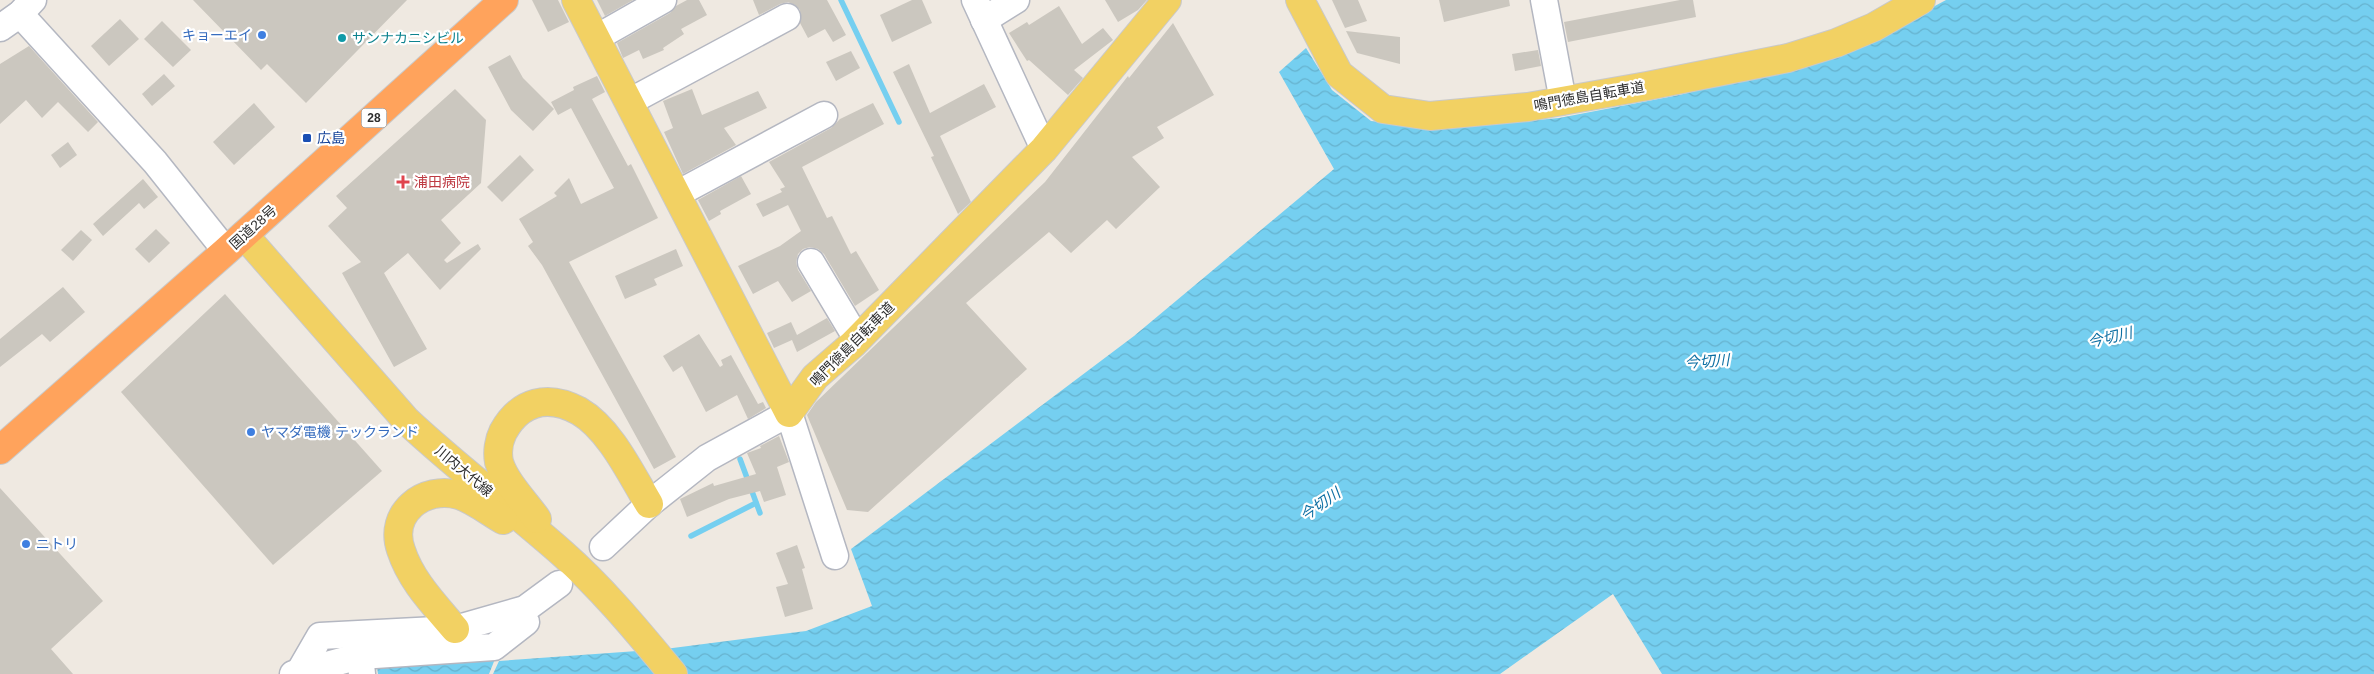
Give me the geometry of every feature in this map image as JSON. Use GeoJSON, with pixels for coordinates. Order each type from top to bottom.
{"type":"FeatureCollection","features":[{"type":"Feature","properties":{"kind":"highway","name":"国道28号"},"geometry":{"type":"LineString","coordinates":[[0,450],[235,243],[504,0]]}},
{"type":"Feature","properties":{"kind":"main road"},"geometry":{"type":"LineString","coordinates":[[576,0],[789,413]]}},
{"type":"Feature","properties":{"kind":"main road","name":"鳴門徳島自転車道"},"geometry":{"type":"LineString","coordinates":[[789,413],[815,377],[858,340],[1044,148],[1167,0]]}},
{"type":"Feature","properties":{"kind":"main road","name":"鳴門徳島自転車道"},"geometry":{"type":"LineString","coordinates":[[1300,0],[1339,74],[1383,109],[1430,116],[1528,107],[1788,58],[1836,43],[1874,26],[1921,0]]}},
{"type":"Feature","properties":{"kind":"main road","name":"川内大代線"},"geometry":{"type":"LineString","coordinates":[[235,243],[406,420],[434,446],[563,554],[595,584],[673,674]]}},
{"type":"Feature","properties":{"kind":"main road"},"geometry":{"type":"LineString","coordinates":[[563,554],[511,484],[499,461],[499,440],[510,419],[528,405],[552,401],[580,411],[604,432],[649,504]]}},
{"type":"Feature","properties":{"kind":"main road"},"geometry":{"type":"LineString","coordinates":[[455,629],[413,577],[400,548],[397,529],[405,512],[417,499],[437,494],[459,495],[563,554]]}},
{"type":"Feature","properties":{"kind":"street"},"geometry":{"type":"LineString","coordinates":[[596,38],[664,0]]}},
{"type":"Feature","properties":{"kind":"street"},"geometry":{"type":"LineString","coordinates":[[1016,0],[980,10],[1044,148]]}},
{"type":"Feature","properties":{"kind":"street"},"geometry":{"type":"LineString","coordinates":[[1544,0],[1563,101]]}},
{"type":"Feature","properties":{"kind":"street"},"geometry":{"type":"LineString","coordinates":[[22,9],[155,162],[235,243]]}},
{"type":"Feature","properties":{"kind":"street"},"geometry":{"type":"LineString","coordinates":[[629,102],[787,17]]}},
{"type":"Feature","properties":{"kind":"street"},"geometry":{"type":"LineString","coordinates":[[677,194],[824,115]]}},
{"type":"Feature","properties":{"kind":"street"},"geometry":{"type":"LineString","coordinates":[[813,261],[858,340]]}},
{"type":"Feature","properties":{"kind":"street"},"geometry":{"type":"LineString","coordinates":[[603,547],[649,504],[707,458],[789,413],[835,556]]}},
{"type":"Feature","properties":{"kind":"street"},"geometry":{"type":"LineString","coordinates":[[297,673],[320,636],[455,629],[525,609],[559,584]]}},
{"type":"Feature","properties":{"kind":"street"},"geometry":{"type":"LineString","coordinates":[[297,673],[494,648],[526,622]]}},
{"type":"Feature","properties":{"kind":"water","name":"今切川"},"geometry":{"type":"Polygon","coordinates":[[[1946,0],[2374,0],[2374,674],[1662,674],[1613,594],[1500,674],[493,674],[499,661],[665,649],[806,631],[872,606],[851,549],[1134,336],[1334,169],[1279,72],[1306,48],[1332,90],[1371,121],[1412,127],[1492,124],[1559,118],[1679,95],[1845,54],[1946,0]]]}},
{"type":"Feature","properties":{"kind":"water"},"geometry":{"type":"Polygon","coordinates":[[[495,659],[489,674],[378,674],[376,660],[495,659]]]}},
{"type":"Feature","properties":{"kind":"building"},"geometry":{"type":"Polygon","coordinates":[[[193,0],[407,0],[306,103],[267,64],[261,70],[193,0]]]}},
{"type":"Feature","properties":{"kind":"building"},"geometry":{"type":"Polygon","coordinates":[[[532,0],[558,0],[569,22],[548,32],[532,0]]]}},
{"type":"Feature","properties":{"kind":"building"},"geometry":{"type":"Polygon","coordinates":[[[597,0],[633,0],[605,16],[597,0]]]}},
{"type":"Feature","properties":{"kind":"building"},"geometry":{"type":"Polygon","coordinates":[[[687,0],[699,0],[707,15],[681,29],[684,34],[663,48],[664,50],[643,59],[639,50],[623,58],[617,43],[670,13],[676,6],[687,0]]]}},
{"type":"Feature","properties":{"kind":"building"},"geometry":{"type":"Polygon","coordinates":[[[753,0],[827,0],[846,35],[833,42],[825,29],[808,38],[800,23],[800,10],[795,5],[788,2],[780,4],[759,15],[753,0]]]}},
{"type":"Feature","properties":{"kind":"building"},"geometry":{"type":"Polygon","coordinates":[[[912,0],[922,0],[932,23],[892,42],[880,15],[912,0]]]}},
{"type":"Feature","properties":{"kind":"building"},"geometry":{"type":"Polygon","coordinates":[[[1105,0],[1147,0],[1138,10],[1118,22],[1105,0]]]}},
{"type":"Feature","properties":{"kind":"building"},"geometry":{"type":"Polygon","coordinates":[[[1332,0],[1358,0],[1367,21],[1345,28],[1332,0]]]}},
{"type":"Feature","properties":{"kind":"building"},"geometry":{"type":"Polygon","coordinates":[[[1439,0],[1509,0],[1510,6],[1444,22],[1439,0]]]}},
{"type":"Feature","properties":{"kind":"building"},"geometry":{"type":"Polygon","coordinates":[[[1680,0],[1693,0],[1696,17],[1568,42],[1564,22],[1680,0]]]}},
{"type":"Feature","properties":{"kind":"building"},"geometry":{"type":"Polygon","coordinates":[[[1059,6],[1082,44],[1103,28],[1113,40],[1074,70],[1083,78],[1068,95],[1029,60],[1027,61],[1009,33],[1027,22],[1029,25],[1059,6]]]}},
{"type":"Feature","properties":{"kind":"building"},"geometry":{"type":"Polygon","coordinates":[[[120,19],[139,39],[109,66],[91,46],[120,19]]]}},
{"type":"Feature","properties":{"kind":"building"},"geometry":{"type":"Polygon","coordinates":[[[162,21],[191,50],[173,67],[144,39],[162,21]]]}},
{"type":"Feature","properties":{"kind":"building"},"geometry":{"type":"Polygon","coordinates":[[[1173,23],[1214,95],[1157,127],[1164,138],[1132,157],[1160,187],[1116,229],[1107,220],[1071,253],[1049,232],[966,303],[1027,369],[868,512],[847,510],[807,415],[816,402],[1045,182],[1128,76],[1129,78],[1173,23]]]}},
{"type":"Feature","properties":{"kind":"building"},"geometry":{"type":"Polygon","coordinates":[[[1346,31],[1400,37],[1400,64],[1357,53],[1346,31]]]}},
{"type":"Feature","properties":{"kind":"building"},"geometry":{"type":"Polygon","coordinates":[[[29,46],[98,122],[88,132],[58,102],[42,118],[26,100],[0,124],[0,64],[29,46]]]}},
{"type":"Feature","properties":{"kind":"building"},"geometry":{"type":"Polygon","coordinates":[[[1538,50],[1541,66],[1515,71],[1512,54],[1538,50]]]}},
{"type":"Feature","properties":{"kind":"building"},"geometry":{"type":"Polygon","coordinates":[[[851,51],[860,68],[836,81],[826,62],[851,51]]]}},
{"type":"Feature","properties":{"kind":"building"},"geometry":{"type":"Polygon","coordinates":[[[510,55],[523,78],[554,109],[533,131],[511,110],[488,67],[510,55]]]}},
{"type":"Feature","properties":{"kind":"building"},"geometry":{"type":"Polygon","coordinates":[[[909,64],[930,113],[984,84],[996,107],[940,136],[971,202],[958,214],[931,157],[934,156],[893,72],[909,64]]]}},
{"type":"Feature","properties":{"kind":"building"},"geometry":{"type":"Polygon","coordinates":[[[164,74],[175,86],[152,106],[142,94],[164,74]]]}},
{"type":"Feature","properties":{"kind":"building"},"geometry":{"type":"Polygon","coordinates":[[[597,76],[605,92],[592,99],[628,166],[631,164],[658,218],[569,262],[676,457],[654,469],[542,265],[528,246],[533,242],[519,219],[557,196],[554,193],[569,178],[581,204],[614,188],[571,108],[558,115],[551,102],[574,90],[573,87],[597,76]]]}},
{"type":"Feature","properties":{"kind":"building"},"geometry":{"type":"Polygon","coordinates":[[[455,89],[486,120],[481,183],[441,220],[461,243],[444,260],[447,263],[478,244],[481,249],[440,290],[408,253],[384,273],[427,349],[394,367],[342,273],[361,262],[328,226],[347,208],[336,196],[455,89]]]}},
{"type":"Feature","properties":{"kind":"building"},"geometry":{"type":"Polygon","coordinates":[[[692,89],[702,115],[758,91],[767,108],[724,128],[736,145],[683,174],[664,132],[673,128],[663,101],[692,89]]]}},
{"type":"Feature","properties":{"kind":"building"},"geometry":{"type":"Polygon","coordinates":[[[254,103],[275,127],[234,165],[213,142],[254,103]]]}},
{"type":"Feature","properties":{"kind":"building"},"geometry":{"type":"Polygon","coordinates":[[[873,103],[884,124],[802,167],[827,218],[832,216],[851,254],[856,251],[879,290],[855,306],[824,254],[818,249],[810,247],[803,249],[798,254],[796,262],[798,270],[811,291],[792,302],[778,281],[753,294],[738,266],[780,246],[801,231],[788,205],[763,217],[756,204],[782,192],[780,189],[785,187],[769,162],[831,128],[840,119],[873,103]]]}},
{"type":"Feature","properties":{"kind":"building"},"geometry":{"type":"Polygon","coordinates":[[[68,142],[77,155],[60,168],[51,155],[68,142]]]}},
{"type":"Feature","properties":{"kind":"building"},"geometry":{"type":"Polygon","coordinates":[[[520,155],[534,170],[502,202],[487,187],[520,155]]]}},
{"type":"Feature","properties":{"kind":"building"},"geometry":{"type":"Polygon","coordinates":[[[741,176],[751,194],[720,211],[721,214],[709,221],[698,200],[741,176]]]}},
{"type":"Feature","properties":{"kind":"building"},"geometry":{"type":"Polygon","coordinates":[[[143,179],[158,197],[144,209],[139,203],[103,236],[93,224],[143,179]]]}},
{"type":"Feature","properties":{"kind":"building"},"geometry":{"type":"Polygon","coordinates":[[[156,229],[170,243],[149,263],[135,249],[156,229]]]}},
{"type":"Feature","properties":{"kind":"building"},"geometry":{"type":"Polygon","coordinates":[[[81,230],[92,240],[73,261],[61,250],[81,230]]]}},
{"type":"Feature","properties":{"kind":"building"},"geometry":{"type":"Polygon","coordinates":[[[676,249],[683,266],[654,279],[657,285],[625,299],[615,276],[676,249]]]}},
{"type":"Feature","properties":{"kind":"building"},"geometry":{"type":"Polygon","coordinates":[[[63,287],[85,312],[50,342],[42,334],[0,367],[0,339],[63,287]]]}},
{"type":"Feature","properties":{"kind":"building","name":"ヤマダ電機 テックランド"},"geometry":{"type":"Polygon","coordinates":[[[225,294],[382,471],[273,565],[121,392],[225,294]]]}},
{"type":"Feature","properties":{"kind":"building"},"geometry":{"type":"Polygon","coordinates":[[[827,318],[835,331],[797,352],[792,340],[774,348],[767,333],[791,322],[797,335],[827,318]]]}},
{"type":"Feature","properties":{"kind":"building"},"geometry":{"type":"Polygon","coordinates":[[[699,334],[720,367],[723,365],[721,360],[731,355],[758,404],[763,402],[766,408],[748,419],[737,395],[706,412],[682,366],[673,372],[663,356],[699,334]]]}},
{"type":"Feature","properties":{"kind":"building"},"geometry":{"type":"Polygon","coordinates":[[[779,436],[789,462],[777,467],[786,495],[764,502],[760,491],[729,499],[687,517],[680,499],[713,483],[714,486],[756,474],[747,453],[761,448],[760,446],[779,436]]]}},
{"type":"Feature","properties":{"kind":"building","name":"ニトリ"},"geometry":{"type":"Polygon","coordinates":[[[0,488],[103,601],[51,649],[73,674],[0,674],[0,488]]]}},
{"type":"Feature","properties":{"kind":"building"},"geometry":{"type":"Polygon","coordinates":[[[797,545],[805,568],[802,569],[813,609],[785,617],[776,587],[788,584],[776,553],[797,545]]]}},
{"type":"Feature","properties":{"kind":"waterway"},"geometry":{"type":"LineString","coordinates":[[841,0],[899,122]]}},
{"type":"Feature","properties":{"kind":"waterway"},"geometry":{"type":"LineString","coordinates":[[740,459],[760,513]]}},
{"type":"Feature","properties":{"kind":"waterway"},"geometry":{"type":"LineString","coordinates":[[691,536],[756,503]]}},
{"type":"Feature","properties":{"kind":"place","name":"キョーエイ"},"geometry":{"type":"Point","coordinates":[262,35]}},
{"type":"Feature","properties":{"kind":"place","name":"サンナカニシビル"},"geometry":{"type":"Point","coordinates":[342,38]}},
{"type":"Feature","properties":{"kind":"place","name":"広島"},"geometry":{"type":"Point","coordinates":[307,138]}},
{"type":"Feature","properties":{"kind":"place","name":"浦田病院"},"geometry":{"type":"Point","coordinates":[403,182]}},
{"type":"Feature","properties":{"kind":"place","name":"ヤマダ電機 テックランド"},"geometry":{"type":"Point","coordinates":[251,432]}},
{"type":"Feature","properties":{"kind":"place","name":"ニトリ"},"geometry":{"type":"Point","coordinates":[26,544]}}]}
